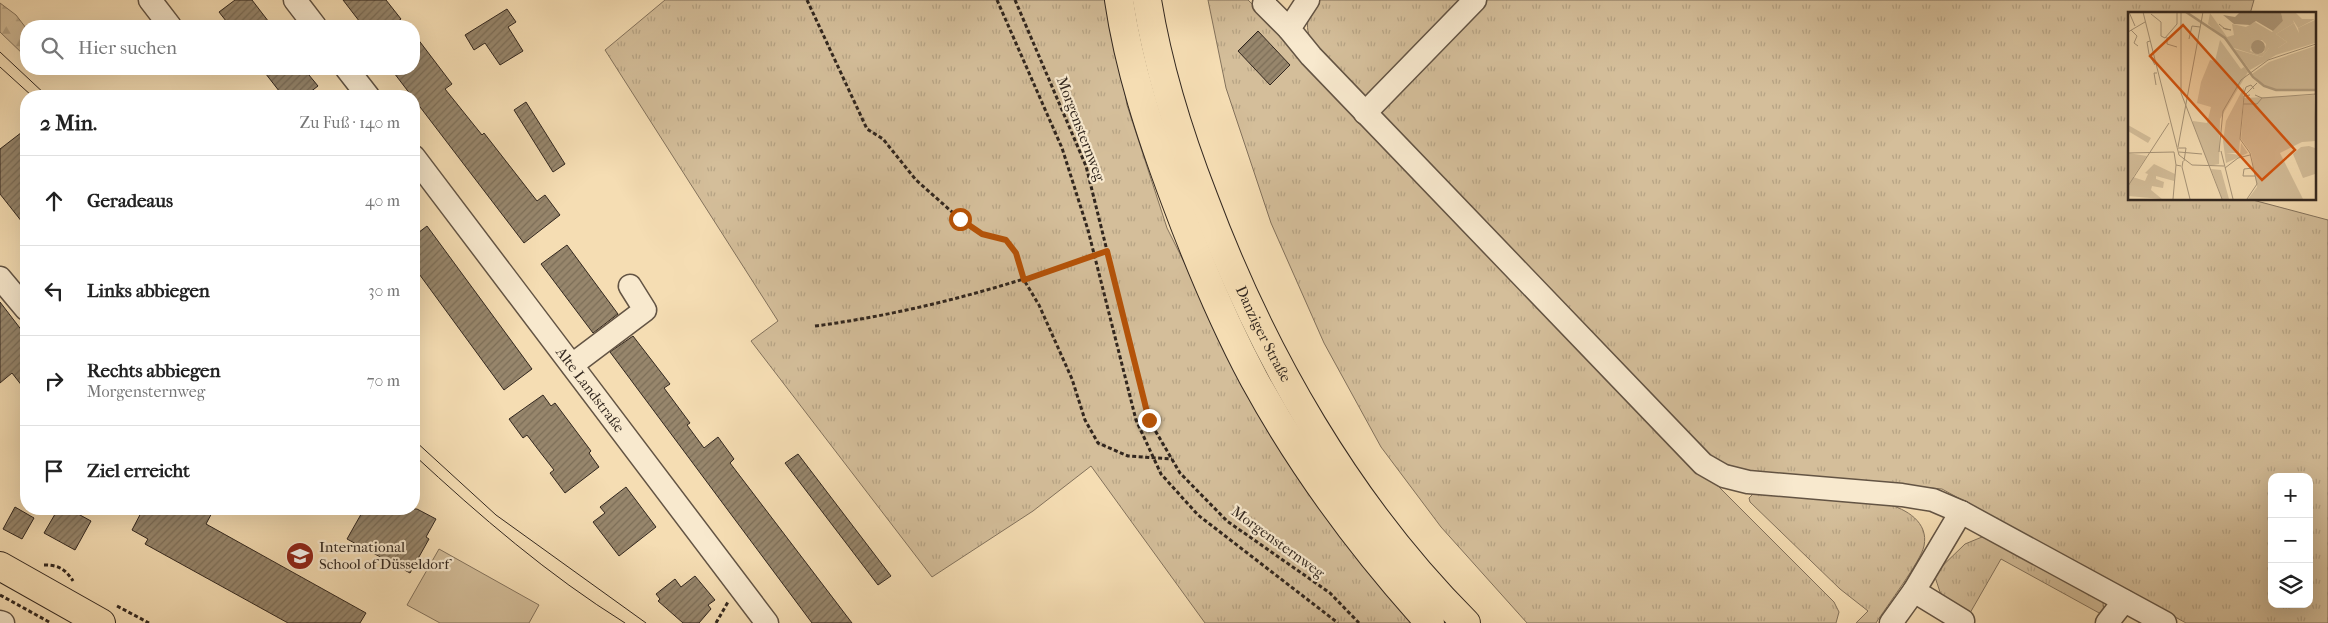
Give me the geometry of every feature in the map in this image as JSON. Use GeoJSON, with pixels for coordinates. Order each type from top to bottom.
{"type":"FeatureCollection","features":[{"type":"Feature","properties":{"kind":"main road","name":"Danziger Straße"},"geometry":{"type":"LineString","coordinates":[[1119,0],[1124,36],[1157,152],[1201,271],[1250,371],[1317,481],[1388,577],[1430,623]]}},
{"type":"Feature","properties":{"kind":"main road","name":"Danziger Straße"},"geometry":{"type":"LineString","coordinates":[[1147,0],[1152,33],[1183,145],[1226,259],[1279,367],[1340,467],[1410,562],[1466,623]]}},
{"type":"Feature","properties":{"kind":"main road"},"geometry":{"type":"LineString","coordinates":[[0,566],[108,614]]}},
{"type":"Feature","properties":{"kind":"street"},"geometry":{"type":"LineString","coordinates":[[150,0],[165,20]]}},
{"type":"Feature","properties":{"kind":"street"},"geometry":{"type":"LineString","coordinates":[[295,0],[310,20]]}},
{"type":"Feature","properties":{"kind":"street"},"geometry":{"type":"LineString","coordinates":[[1289,29],[1308,0]]}},
{"type":"Feature","properties":{"kind":"street"},"geometry":{"type":"LineString","coordinates":[[1365,112],[1475,0]]}},
{"type":"Feature","properties":{"kind":"street"},"geometry":{"type":"LineString","coordinates":[[1263,1],[1311,56],[1703,464],[1724,476],[1748,482],[1902,494],[1933,500],[1961,512],[2165,623]]}},
{"type":"Feature","properties":{"kind":"street"},"geometry":{"type":"LineString","coordinates":[[352,75],[363,90]]}},
{"type":"Feature","properties":{"kind":"street","name":"Alte Landstraße"},"geometry":{"type":"LineString","coordinates":[[420,164],[767,623]]}},
{"type":"Feature","properties":{"kind":"street"},"geometry":{"type":"LineString","coordinates":[[0,278],[20,302]]}},
{"type":"Feature","properties":{"kind":"street"},"geometry":{"type":"LineString","coordinates":[[572,365],[645,310],[630,286]]}},
{"type":"Feature","properties":{"kind":"street"},"geometry":{"type":"LineString","coordinates":[[1891,623],[1914,590],[1961,512]]}},
{"type":"Feature","properties":{"kind":"street"},"geometry":{"type":"LineString","coordinates":[[1914,590],[1964,621]]}},
{"type":"Feature","properties":{"kind":"street"},"geometry":{"type":"LineString","coordinates":[[2107,623],[2124,600]]}},
{"type":"Feature","properties":{"kind":"path"},"geometry":{"type":"LineString","coordinates":[[807,0],[867,130],[882,139],[916,180],[960,219],[982,234],[1006,240],[1016,253],[1024,280],[1039,305],[1072,379],[1086,420],[1098,443],[1128,456],[1172,459]]}},
{"type":"Feature","properties":{"kind":"path"},"geometry":{"type":"LineString","coordinates":[[997,0],[1062,148],[1094,255],[1136,420],[1161,474],[1198,515],[1338,623]]}},
{"type":"Feature","properties":{"kind":"path","name":"Morgensternweg"},"geometry":{"type":"LineString","coordinates":[[1016,0],[1086,166],[1149,420],[1180,473],[1227,521],[1330,593],[1359,623]]}},
{"type":"Feature","properties":{"kind":"path"},"geometry":{"type":"LineString","coordinates":[[815,326],[865,320],[1024,280],[1107,251]]}},
{"type":"Feature","properties":{"kind":"path"},"geometry":{"type":"LineString","coordinates":[[0,595],[51,623]]}},
{"type":"Feature","properties":{"kind":"path"},"geometry":{"type":"LineString","coordinates":[[108,614],[149,623]]}},
{"type":"Feature","properties":{"kind":"green space"},"geometry":{"type":"Polygon","coordinates":[[[665,0],[1109,0],[1127,105],[1167,228],[1230,354],[1414,623],[1205,623],[1091,466],[1033,511],[932,577],[751,341],[778,321],[605,50],[665,0]]]}},
{"type":"Feature","properties":{"kind":"green space"},"geometry":{"type":"Polygon","coordinates":[[[1208,0],[1248,0],[1277,28],[1685,453],[1834,602],[1839,612],[1836,623],[1527,623],[1441,527],[1381,447],[1324,343],[1271,223],[1226,88],[1208,0]]]}},
{"type":"Feature","properties":{"kind":"green space"},"geometry":{"type":"Polygon","coordinates":[[[1317,0],[2254,0],[2251,12],[2128,12],[2128,200],[2253,200],[2328,220],[2328,623],[2186,623],[1942,489],[1742,470],[1710,458],[1316,50],[1309,36],[1308,20],[1317,0]]]}},
{"type":"Feature","properties":{"kind":"green space"},"geometry":{"type":"Polygon","coordinates":[[[0,3],[20,20],[20,51],[0,32],[0,3]]]}},
{"type":"Feature","properties":{"kind":"green space"},"geometry":{"type":"Polygon","coordinates":[[[1755,492],[1887,504],[1908,513],[1920,523],[1925,538],[1921,553],[1910,573],[1876,623],[1856,623],[1868,611],[1840,589],[1750,502],[1749,498],[1755,492]]]}},
{"type":"Feature","properties":{"kind":"green space"},"geometry":{"type":"Polygon","coordinates":[[[1982,537],[1994,539],[2102,598],[2104,609],[2101,614],[2001,559],[1970,613],[1941,595],[1934,574],[1965,544],[1982,537]]]}},
{"type":"Feature","properties":{"kind":"green space"},"geometry":{"type":"Polygon","coordinates":[[[439,549],[539,605],[529,623],[440,623],[407,605],[439,549]]]}},
{"type":"Feature","properties":{"kind":"building"},"geometry":{"type":"Polygon","coordinates":[[[235,0],[252,0],[267,20],[225,20],[219,12],[235,0]]]}},
{"type":"Feature","properties":{"kind":"building"},"geometry":{"type":"Polygon","coordinates":[[[343,0],[386,0],[401,19],[400,20],[358,20],[343,0]]]}},
{"type":"Feature","properties":{"kind":"building"},"geometry":{"type":"Polygon","coordinates":[[[507,9],[516,22],[508,27],[523,51],[500,65],[485,43],[474,50],[465,35],[507,9]]]}},
{"type":"Feature","properties":{"kind":"building"},"geometry":{"type":"Polygon","coordinates":[[[1258,31],[1290,65],[1270,85],[1238,51],[1258,31]]]}},
{"type":"Feature","properties":{"kind":"building"},"geometry":{"type":"Polygon","coordinates":[[[420,42],[452,84],[445,89],[482,135],[484,133],[537,201],[545,195],[560,215],[524,243],[420,107],[420,90],[407,90],[396,75],[420,75],[420,42]]]}},
{"type":"Feature","properties":{"kind":"building"},"geometry":{"type":"Polygon","coordinates":[[[267,75],[309,75],[318,86],[313,90],[278,90],[267,75]]]}},
{"type":"Feature","properties":{"kind":"building"},"geometry":{"type":"Polygon","coordinates":[[[526,102],[565,164],[553,172],[514,110],[526,102]]]}},
{"type":"Feature","properties":{"kind":"building"},"geometry":{"type":"Polygon","coordinates":[[[20,134],[20,219],[0,194],[0,149],[20,134]]]}},
{"type":"Feature","properties":{"kind":"building"},"geometry":{"type":"Polygon","coordinates":[[[427,226],[532,369],[504,390],[420,275],[420,231],[427,226]]]}},
{"type":"Feature","properties":{"kind":"building"},"geometry":{"type":"Polygon","coordinates":[[[567,245],[618,314],[593,333],[541,264],[567,245]]]}},
{"type":"Feature","properties":{"kind":"building"},"geometry":{"type":"Polygon","coordinates":[[[0,302],[20,328],[20,383],[12,373],[0,383],[0,302]]]}},
{"type":"Feature","properties":{"kind":"building"},"geometry":{"type":"Polygon","coordinates":[[[633,336],[670,384],[664,388],[690,423],[687,425],[704,448],[718,437],[734,459],[730,463],[852,623],[812,623],[610,352],[633,336]]]}},
{"type":"Feature","properties":{"kind":"building"},"geometry":{"type":"Polygon","coordinates":[[[543,395],[551,406],[555,403],[591,451],[589,453],[599,467],[565,493],[550,473],[554,470],[527,435],[523,438],[509,419],[543,395]]]}},
{"type":"Feature","properties":{"kind":"building"},"geometry":{"type":"Polygon","coordinates":[[[798,454],[891,576],[878,585],[785,463],[798,454]]]}},
{"type":"Feature","properties":{"kind":"building"},"geometry":{"type":"Polygon","coordinates":[[[626,487],[656,527],[619,556],[593,522],[605,513],[600,507],[626,487]]]}},
{"type":"Feature","properties":{"kind":"building"},"geometry":{"type":"Polygon","coordinates":[[[15,507],[20,510],[20,515],[29,515],[34,518],[22,539],[3,529],[15,507]]]}},
{"type":"Feature","properties":{"kind":"building"},"geometry":{"type":"Polygon","coordinates":[[[420,511],[436,519],[426,537],[429,539],[410,573],[347,539],[361,515],[420,515],[420,511]]]}},
{"type":"Feature","properties":{"kind":"building"},"geometry":{"type":"Polygon","coordinates":[[[54,515],[80,515],[91,521],[75,550],[44,533],[54,515]]]}},
{"type":"Feature","properties":{"kind":"building"},"geometry":{"type":"Polygon","coordinates":[[[140,515],[211,515],[206,524],[366,613],[360,623],[288,623],[145,544],[148,539],[132,530],[140,515]]]}},
{"type":"Feature","properties":{"kind":"building"},"geometry":{"type":"Polygon","coordinates":[[[695,576],[715,600],[708,605],[711,609],[699,623],[683,623],[658,601],[660,599],[656,594],[675,579],[681,587],[695,576]]]}},
{"type":"Feature","properties":{"kind":"tram line"},"geometry":{"type":"LineString","coordinates":[[0,52],[20,71]]}},
{"type":"Feature","properties":{"kind":"tram line"},"geometry":{"type":"LineString","coordinates":[[0,67],[25,90]]}},
{"type":"Feature","properties":{"kind":"tram line"},"geometry":{"type":"LineString","coordinates":[[25,75],[41,90]]}},
{"type":"Feature","properties":{"kind":"tram line"},"geometry":{"type":"LineString","coordinates":[[420,445],[496,515],[646,623]]}},
{"type":"Feature","properties":{"kind":"tram line"},"geometry":{"type":"LineString","coordinates":[[420,460],[515,544],[569,585],[625,623]]}},
{"type":"Feature","properties":{"kind":"place","name":"International School of Düsseldorf"},"geometry":{"type":"Point","coordinates":[300,556]}},
{"type":"Feature","properties":{"kind":"route"},"geometry":{"type":"LineString","coordinates":[[960,219],[982,234],[1006,240],[1016,253],[1024,280],[1107,251],[1149,420]]}}]}
